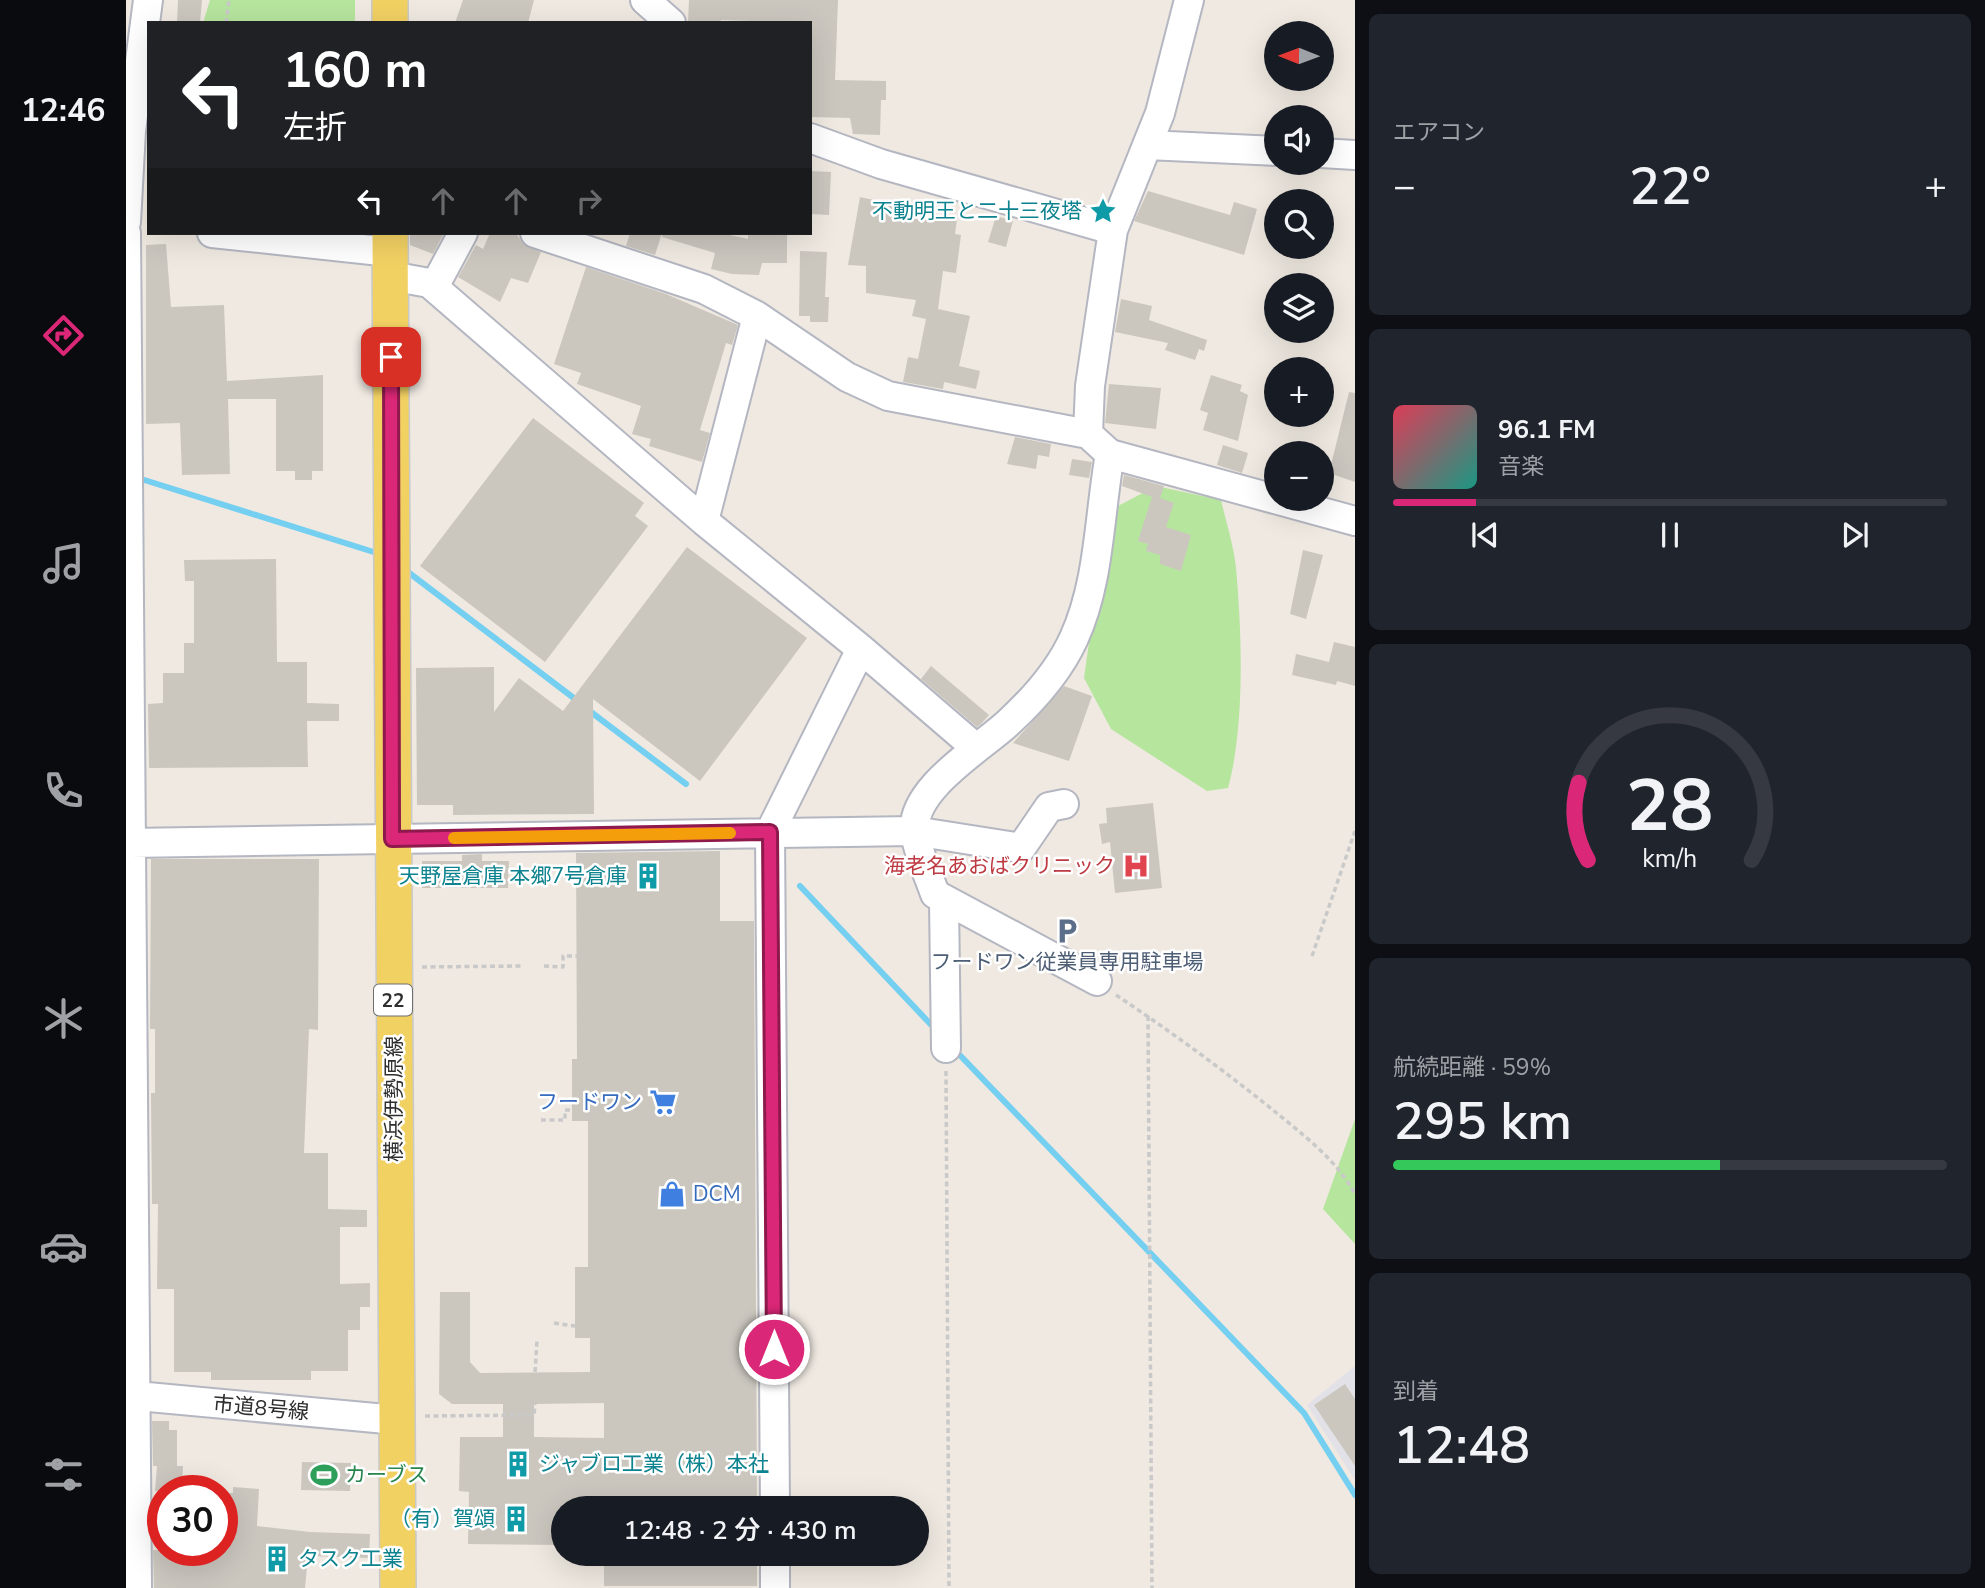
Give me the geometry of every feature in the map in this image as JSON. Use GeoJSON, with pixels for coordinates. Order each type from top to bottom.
{"type":"FeatureCollection","features":[{"type":"Feature","properties":{"kind":"main road"},"geometry":{"type":"LineString","coordinates":[[390,0],[390,21]]}},
{"type":"Feature","properties":{"kind":"main road","name":"横浜伊勢原線"},"geometry":{"type":"LineString","coordinates":[[390,254],[392,839],[405,1418],[398,1588]]}},
{"type":"Feature","properties":{"kind":"street"},"geometry":{"type":"LineString","coordinates":[[147,226],[126,223],[148,0]]}},
{"type":"Feature","properties":{"kind":"street"},"geometry":{"type":"LineString","coordinates":[[645,0],[669,21]]}},
{"type":"Feature","properties":{"kind":"street"},"geometry":{"type":"LineString","coordinates":[[1088,434],[1090,386],[1113,230],[1160,113],[1189,0]]}},
{"type":"Feature","properties":{"kind":"street"},"geometry":{"type":"LineString","coordinates":[[812,139],[881,164],[1113,230]]}},
{"type":"Feature","properties":{"kind":"street"},"geometry":{"type":"LineString","coordinates":[[1147,145],[1264,150]]}},
{"type":"Feature","properties":{"kind":"street"},"geometry":{"type":"LineString","coordinates":[[1334,154],[1355,155]]}},
{"type":"Feature","properties":{"kind":"street"},"geometry":{"type":"LineString","coordinates":[[126,233],[130,1395],[137,1588]]}},
{"type":"Feature","properties":{"kind":"street"},"geometry":{"type":"LineString","coordinates":[[229,235],[390,254],[429,283],[704,521],[861,649],[975,748]]}},
{"type":"Feature","properties":{"kind":"street"},"geometry":{"type":"LineString","coordinates":[[434,288],[462,235]]}},
{"type":"Feature","properties":{"kind":"street"},"geometry":{"type":"LineString","coordinates":[[541,235],[704,289],[757,316],[847,377],[888,396],[1088,434],[1110,454],[1355,521]]}},
{"type":"Feature","properties":{"kind":"street"},"geometry":{"type":"LineString","coordinates":[[704,521],[757,316]]}},
{"type":"Feature","properties":{"kind":"street"},"geometry":{"type":"LineString","coordinates":[[1097,981],[935,894],[914,831],[929,793],[952,766],[1007,724],[1034,696],[1074,639],[1092,579],[1110,454]]}},
{"type":"Feature","properties":{"kind":"street"},"geometry":{"type":"LineString","coordinates":[[775,1496],[770,832],[861,649]]}},
{"type":"Feature","properties":{"kind":"street"},"geometry":{"type":"LineString","coordinates":[[130,843],[914,831],[965,844],[1021,848],[1049,807],[1064,804]]}},
{"type":"Feature","properties":{"kind":"street"},"geometry":{"type":"LineString","coordinates":[[944,901],[945,1036]]}},
{"type":"Feature","properties":{"kind":"street","name":"市道8号線"},"geometry":{"type":"LineString","coordinates":[[130,1395],[405,1418]]}},
{"type":"Feature","properties":{"kind":"street"},"geometry":{"type":"LineString","coordinates":[[775,1566],[775,1588]]}},
{"type":"Feature","properties":{"kind":"path"},"geometry":{"type":"LineString","coordinates":[[226,21],[229,0]]}},
{"type":"Feature","properties":{"kind":"path"},"geometry":{"type":"LineString","coordinates":[[1312,956],[1355,831]]}},
{"type":"Feature","properties":{"kind":"path"},"geometry":{"type":"LineString","coordinates":[[544,966],[563,967],[564,956],[577,956]]}},
{"type":"Feature","properties":{"kind":"path"},"geometry":{"type":"LineString","coordinates":[[416,967],[522,966]]}},
{"type":"Feature","properties":{"kind":"path"},"geometry":{"type":"LineString","coordinates":[[1097,981],[1223,1069],[1305,1136],[1349,1182],[1355,1194]]}},
{"type":"Feature","properties":{"kind":"path"},"geometry":{"type":"LineString","coordinates":[[1147,1016],[1152,1588]]}},
{"type":"Feature","properties":{"kind":"path"},"geometry":{"type":"LineString","coordinates":[[945,1036],[949,1588]]}},
{"type":"Feature","properties":{"kind":"path"},"geometry":{"type":"LineString","coordinates":[[541,1120],[565,1120],[565,1110],[573,1110]]}},
{"type":"Feature","properties":{"kind":"path"},"geometry":{"type":"LineString","coordinates":[[554,1323],[575,1326]]}},
{"type":"Feature","properties":{"kind":"path"},"geometry":{"type":"LineString","coordinates":[[535,1372],[537,1340]]}},
{"type":"Feature","properties":{"kind":"path"},"geometry":{"type":"LineString","coordinates":[[405,1418],[534,1415],[534,1404]]}},
{"type":"Feature","properties":{"kind":"shaded area"},"geometry":{"type":"Polygon","coordinates":[[[1355,1366],[1355,1480],[1307,1405],[1355,1366]]]}},
{"type":"Feature","properties":{"kind":"green space"},"geometry":{"type":"Polygon","coordinates":[[[210,0],[355,0],[355,21],[204,21],[210,0]]]}},
{"type":"Feature","properties":{"kind":"green space"},"geometry":{"type":"Polygon","coordinates":[[[1156,486],[1221,500],[1232,543],[1238,594],[1241,679],[1237,737],[1228,788],[1207,791],[1111,729],[1084,678],[1102,550],[1118,506],[1156,486]]]}},
{"type":"Feature","properties":{"kind":"green space"},"geometry":{"type":"Polygon","coordinates":[[[1355,1119],[1355,1244],[1323,1209],[1355,1119]]]}},
{"type":"Feature","properties":{"kind":"building"},"geometry":{"type":"Polygon","coordinates":[[[178,0],[202,0],[200,21],[177,21],[178,0]]]}},
{"type":"Feature","properties":{"kind":"building"},"geometry":{"type":"Polygon","coordinates":[[[463,0],[534,0],[529,21],[456,21],[463,0]]]}},
{"type":"Feature","properties":{"kind":"building"},"geometry":{"type":"Polygon","coordinates":[[[689,0],[838,0],[835,80],[886,81],[886,100],[881,100],[880,135],[853,134],[850,118],[812,117],[812,21],[688,21],[689,0]]]}},
{"type":"Feature","properties":{"kind":"building"},"geometry":{"type":"Polygon","coordinates":[[[812,171],[831,172],[829,215],[812,214],[812,171]]]}},
{"type":"Feature","properties":{"kind":"building"},"geometry":{"type":"Polygon","coordinates":[[[1148,191],[1230,215],[1234,202],[1257,209],[1244,255],[1134,221],[1148,191]]]}},
{"type":"Feature","properties":{"kind":"building"},"geometry":{"type":"Polygon","coordinates":[[[860,197],[901,206],[899,212],[957,220],[955,234],[961,235],[956,273],[943,271],[938,309],[970,316],[959,366],[980,371],[976,389],[944,382],[943,389],[903,382],[908,357],[918,359],[926,319],[912,316],[916,300],[866,293],[866,266],[848,265],[860,197]]]}},
{"type":"Feature","properties":{"kind":"building"},"geometry":{"type":"Polygon","coordinates":[[[996,216],[1013,221],[1006,247],[988,242],[996,216]]]}},
{"type":"Feature","properties":{"kind":"building"},"geometry":{"type":"Polygon","coordinates":[[[410,235],[443,235],[433,254],[410,245],[410,235]]]}},
{"type":"Feature","properties":{"kind":"building"},"geometry":{"type":"Polygon","coordinates":[[[489,235],[517,235],[523,244],[541,252],[528,283],[511,278],[500,302],[458,277],[476,245],[483,249],[489,235]]]}},
{"type":"Feature","properties":{"kind":"building"},"geometry":{"type":"Polygon","coordinates":[[[629,235],[661,235],[655,255],[626,246],[629,235]]]}},
{"type":"Feature","properties":{"kind":"building"},"geometry":{"type":"Polygon","coordinates":[[[730,235],[748,239],[748,235],[787,235],[787,263],[762,263],[759,275],[732,274],[711,269],[715,253],[662,237],[730,235]]]}},
{"type":"Feature","properties":{"kind":"building"},"geometry":{"type":"Polygon","coordinates":[[[166,244],[171,307],[224,305],[227,381],[323,375],[323,471],[312,471],[312,480],[295,480],[295,471],[276,471],[276,399],[228,399],[230,474],[182,475],[180,423],[146,424],[146,245],[166,244]]]}},
{"type":"Feature","properties":{"kind":"building"},"geometry":{"type":"Polygon","coordinates":[[[800,251],[827,252],[825,297],[829,297],[828,322],[810,322],[810,316],[799,316],[800,251]]]}},
{"type":"Feature","properties":{"kind":"building"},"geometry":{"type":"Polygon","coordinates":[[[586,267],[666,294],[738,325],[732,345],[726,343],[700,430],[710,433],[702,462],[649,446],[651,439],[632,434],[641,406],[577,384],[581,373],[554,364],[586,267]]]}},
{"type":"Feature","properties":{"kind":"building"},"geometry":{"type":"Polygon","coordinates":[[[1121,299],[1152,306],[1149,320],[1207,340],[1204,351],[1199,349],[1195,360],[1165,350],[1168,343],[1115,332],[1121,299]]]}},
{"type":"Feature","properties":{"kind":"building"},"geometry":{"type":"Polygon","coordinates":[[[1211,375],[1242,385],[1240,391],[1248,395],[1238,441],[1203,430],[1208,413],[1200,410],[1211,375]]]}},
{"type":"Feature","properties":{"kind":"building"},"geometry":{"type":"Polygon","coordinates":[[[1109,384],[1161,388],[1156,429],[1105,423],[1109,384]]]}},
{"type":"Feature","properties":{"kind":"building"},"geometry":{"type":"Polygon","coordinates":[[[1349,392],[1355,393],[1355,482],[1334,475],[1334,453],[1349,392]]]}},
{"type":"Feature","properties":{"kind":"building"},"geometry":{"type":"Polygon","coordinates":[[[533,418],[644,503],[635,516],[648,526],[545,662],[420,566],[533,418]]]}},
{"type":"Feature","properties":{"kind":"building"},"geometry":{"type":"Polygon","coordinates":[[[1015,437],[1051,444],[1049,457],[1038,455],[1036,469],[1007,464],[1015,437]]]}},
{"type":"Feature","properties":{"kind":"building"},"geometry":{"type":"Polygon","coordinates":[[[1223,445],[1248,453],[1242,473],[1217,465],[1223,445]]]}},
{"type":"Feature","properties":{"kind":"building"},"geometry":{"type":"Polygon","coordinates":[[[1072,459],[1092,462],[1089,478],[1069,475],[1072,459]]]}},
{"type":"Feature","properties":{"kind":"building"},"geometry":{"type":"Polygon","coordinates":[[[1124,475],[1164,486],[1160,498],[1174,503],[1166,527],[1191,535],[1181,571],[1160,564],[1160,555],[1146,551],[1148,544],[1138,541],[1152,497],[1122,486],[1124,475]]]}},
{"type":"Feature","properties":{"kind":"building"},"geometry":{"type":"Polygon","coordinates":[[[687,547],[807,638],[700,781],[593,699],[594,814],[453,815],[453,805],[417,805],[416,668],[494,667],[494,712],[519,678],[563,711],[687,547]]]}},
{"type":"Feature","properties":{"kind":"building"},"geometry":{"type":"Polygon","coordinates":[[[1303,550],[1323,555],[1306,619],[1290,614],[1303,550]]]}},
{"type":"Feature","properties":{"kind":"building"},"geometry":{"type":"Polygon","coordinates":[[[276,559],[277,662],[307,662],[307,703],[339,704],[339,721],[307,721],[308,767],[149,768],[148,704],[163,703],[163,673],[184,673],[184,643],[194,643],[194,581],[185,581],[184,560],[276,559]]]}},
{"type":"Feature","properties":{"kind":"building"},"geometry":{"type":"Polygon","coordinates":[[[1334,642],[1355,647],[1355,686],[1337,681],[1336,685],[1292,675],[1296,654],[1329,662],[1334,642]]]}},
{"type":"Feature","properties":{"kind":"building"},"geometry":{"type":"Polygon","coordinates":[[[931,666],[989,715],[981,724],[977,727],[921,679],[931,666]]]}},
{"type":"Feature","properties":{"kind":"building"},"geometry":{"type":"Polygon","coordinates":[[[1064,686],[1092,696],[1069,761],[1013,743],[1064,686]]]}},
{"type":"Feature","properties":{"kind":"building","name":"海老名あおばクリニック"},"geometry":{"type":"Polygon","coordinates":[[[1153,803],[1162,888],[1115,893],[1110,842],[1102,844],[1099,824],[1107,823],[1106,808],[1153,803]]]}},
{"type":"Feature","properties":{"kind":"building","name":"DCM"},"geometry":{"type":"Polygon","coordinates":[[[720,851],[720,921],[754,921],[757,1496],[551,1496],[551,1545],[468,1544],[469,1492],[459,1491],[460,1437],[503,1437],[503,1404],[452,1404],[439,1394],[440,1292],[470,1292],[470,1362],[480,1373],[590,1372],[590,1338],[575,1338],[575,1267],[588,1267],[588,1121],[572,1121],[572,1059],[577,1059],[576,853],[720,851]],[[604,1403],[534,1404],[534,1437],[604,1438],[604,1403]]]}},
{"type":"Feature","properties":{"kind":"building"},"geometry":{"type":"Polygon","coordinates":[[[482,854],[482,861],[509,861],[508,888],[422,888],[422,861],[462,861],[462,855],[482,854]]]}},
{"type":"Feature","properties":{"kind":"building"},"geometry":{"type":"Polygon","coordinates":[[[151,859],[319,859],[318,1030],[309,1029],[304,1153],[328,1153],[328,1209],[367,1210],[367,1227],[340,1227],[340,1284],[370,1283],[370,1307],[360,1307],[360,1330],[348,1330],[348,1371],[311,1371],[311,1380],[211,1380],[211,1372],[174,1372],[174,1289],[157,1289],[158,1204],[152,1204],[151,1093],[155,1093],[155,1029],[150,1029],[151,859]]]}},
{"type":"Feature","properties":{"kind":"building"},"geometry":{"type":"Polygon","coordinates":[[[1345,1384],[1355,1399],[1355,1466],[1314,1405],[1345,1384]]]}},
{"type":"Feature","properties":{"kind":"building"},"geometry":{"type":"Polygon","coordinates":[[[152,1421],[169,1421],[169,1430],[177,1430],[177,1466],[183,1466],[183,1475],[156,1475],[157,1466],[153,1466],[152,1421]]]}},
{"type":"Feature","properties":{"kind":"building"},"geometry":{"type":"Polygon","coordinates":[[[302,1462],[351,1463],[350,1491],[301,1490],[302,1462]]]}},
{"type":"Feature","properties":{"kind":"building"},"geometry":{"type":"Polygon","coordinates":[[[238,1487],[259,1489],[257,1526],[310,1532],[370,1534],[369,1558],[308,1556],[305,1588],[154,1588],[153,1566],[238,1566],[238,1487]]]}},
{"type":"Feature","properties":{"kind":"building"},"geometry":{"type":"Polygon","coordinates":[[[604,1566],[757,1566],[757,1586],[604,1586],[604,1566]]]}},
{"type":"Feature","properties":{"kind":"waterway"},"geometry":{"type":"LineString","coordinates":[[138,478],[380,554]]}},
{"type":"Feature","properties":{"kind":"waterway"},"geometry":{"type":"LineString","coordinates":[[404,569],[579,702]]}},
{"type":"Feature","properties":{"kind":"waterway"},"geometry":{"type":"LineString","coordinates":[[587,709],[686,784]]}},
{"type":"Feature","properties":{"kind":"waterway"},"geometry":{"type":"LineString","coordinates":[[800,886],[936,1030]]}},
{"type":"Feature","properties":{"kind":"waterway"},"geometry":{"type":"LineString","coordinates":[[953,1048],[1304,1413],[1355,1495]]}},
{"type":"Feature","properties":{"kind":"slow traffic"},"geometry":{"type":"LineString","coordinates":[[454,838],[730,833]]}},
{"type":"Feature","properties":{"kind":"place","name":"不動明王と二十三夜塔"},"geometry":{"type":"Point","coordinates":[1103,211]}},
{"type":"Feature","properties":{"kind":"place","name":"海老名あおばクリニック"},"geometry":{"type":"Point","coordinates":[1136,866]}},
{"type":"Feature","properties":{"kind":"place","name":"天野屋倉庫 本郷7号倉庫"},"geometry":{"type":"Point","coordinates":[648,876]}},
{"type":"Feature","properties":{"kind":"place","name":"フードワン従業員専用駐車場"},"geometry":{"type":"Point","coordinates":[1067,931]}},
{"type":"Feature","properties":{"kind":"place","name":"フードワン"},"geometry":{"type":"Point","coordinates":[663,1102]}},
{"type":"Feature","properties":{"kind":"place","name":"DCM"},"geometry":{"type":"Point","coordinates":[672,1194]}},
{"type":"Feature","properties":{"kind":"place","name":"ジャブロ工業（株）本社"},"geometry":{"type":"Point","coordinates":[518,1464]}},
{"type":"Feature","properties":{"kind":"place","name":"カーブス"},"geometry":{"type":"Point","coordinates":[324,1475]}},
{"type":"Feature","properties":{"kind":"place","name":"（有）賀頌"},"geometry":{"type":"Point","coordinates":[516,1519]}},
{"type":"Feature","properties":{"kind":"place","name":"タスク工業"},"geometry":{"type":"Point","coordinates":[277,1559]}},
{"type":"Feature","properties":{"kind":"route"},"geometry":{"type":"LineString","coordinates":[[391,357],[392,839],[770,832],[774,1349]]}}]}
